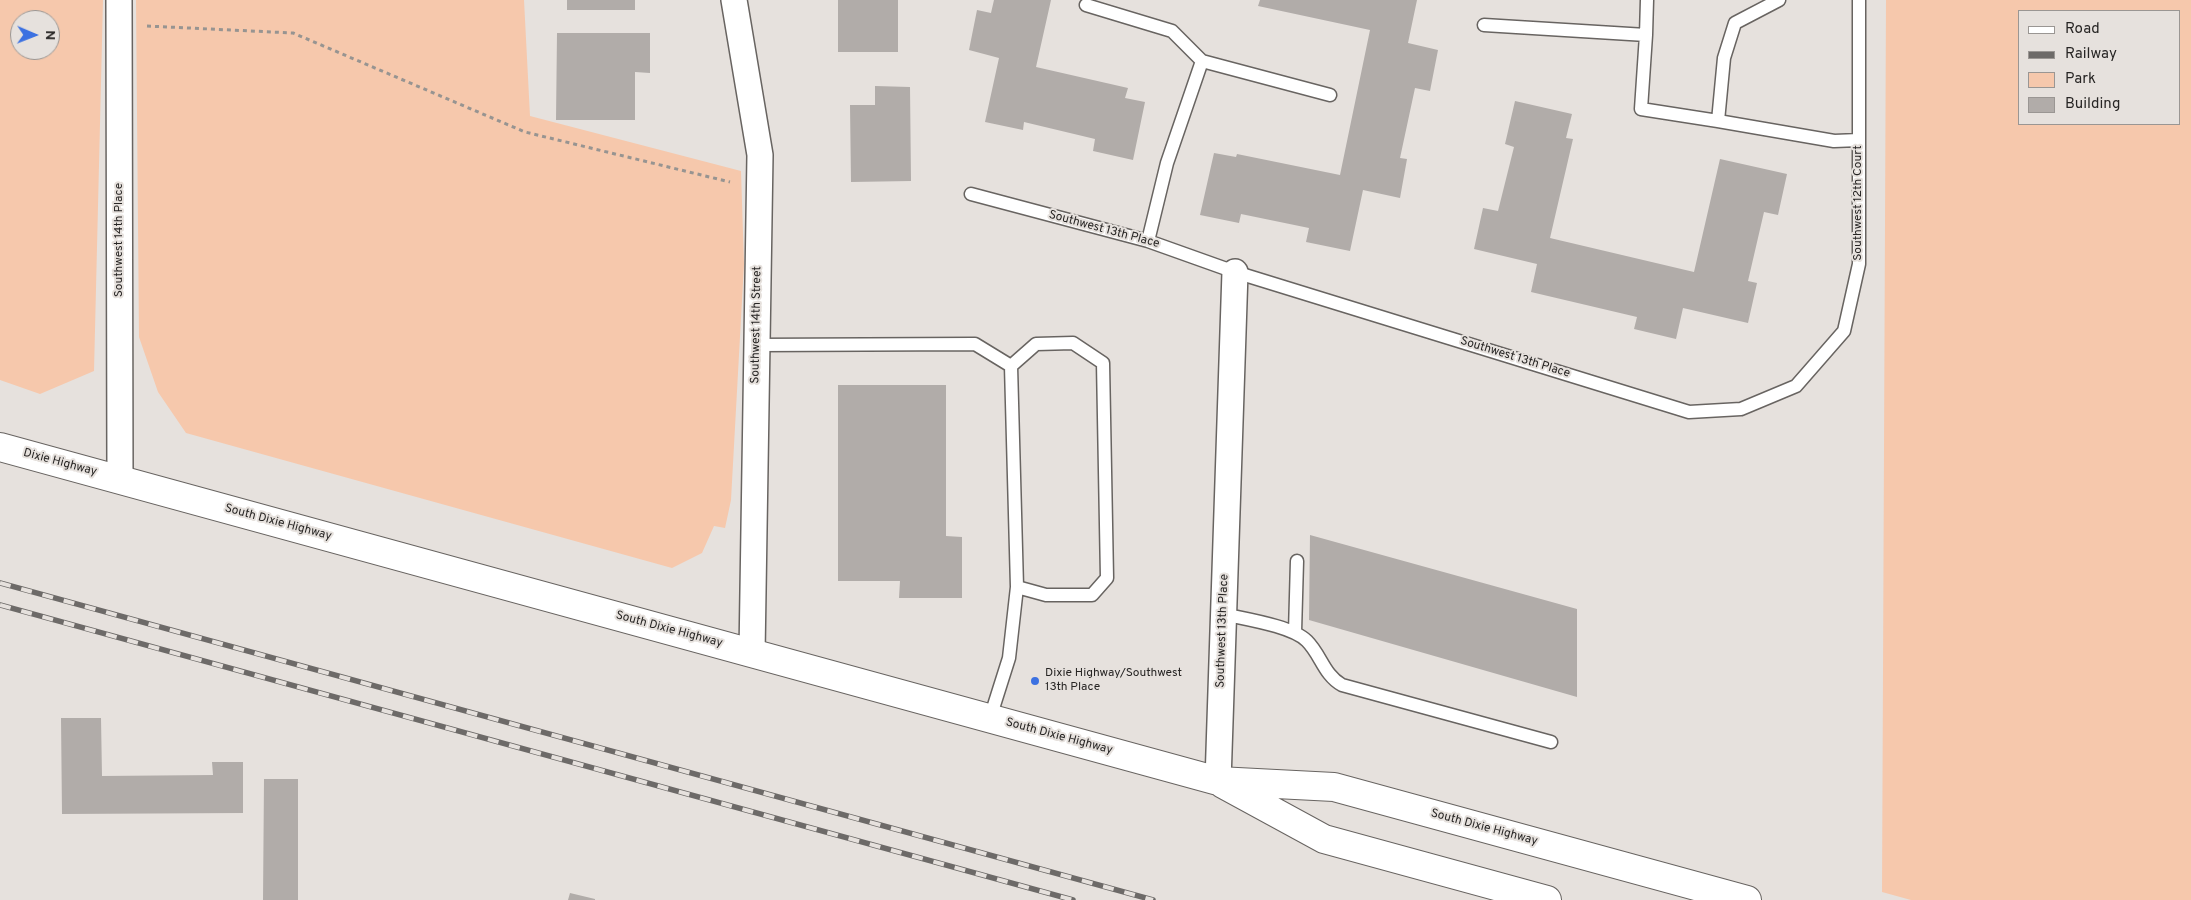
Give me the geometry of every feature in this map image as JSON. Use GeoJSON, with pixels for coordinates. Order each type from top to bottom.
{"type":"FeatureCollection","features":[{"type":"Feature","properties":{"kind":"main road","name":"Dixie Highway"},"geometry":{"type":"LineString","coordinates":[[0,447],[120,480]]}},
{"type":"Feature","properties":{"kind":"main road","name":"South Dixie Highway"},"geometry":{"type":"LineString","coordinates":[[120,480],[1218,780],[1334,787],[1746,900]]}},
{"type":"Feature","properties":{"kind":"main road","name":"South Dixie Highway"},"geometry":{"type":"LineString","coordinates":[[1218,780],[1324,839],[1547,900]]}},
{"type":"Feature","properties":{"kind":"street","name":"Southwest 14th Street"},"geometry":{"type":"LineString","coordinates":[[734,0],[760,156],[752,653]]}},
{"type":"Feature","properties":{"kind":"street","name":"Southwest 14th Place"},"geometry":{"type":"LineString","coordinates":[[119,12],[120,480]]}},
{"type":"Feature","properties":{"kind":"street","name":"Southwest 13th Place"},"geometry":{"type":"LineString","coordinates":[[1218,780],[1235,272]]}},
{"type":"Feature","properties":{"kind":"lane"},"geometry":{"type":"LineString","coordinates":[[1647,0],[1641,109],[1834,141],[1859,140]]}},
{"type":"Feature","properties":{"kind":"lane"},"geometry":{"type":"LineString","coordinates":[[1718,121],[1724,58],[1735,23],[1779,0]]}},
{"type":"Feature","properties":{"kind":"lane","name":"Southwest 12th Court"},"geometry":{"type":"LineString","coordinates":[[1796,386],[1844,331],[1859,264],[1859,0]]}},
{"type":"Feature","properties":{"kind":"lane"},"geometry":{"type":"LineString","coordinates":[[1086,5],[1172,31],[1202,61],[1330,95]]}},
{"type":"Feature","properties":{"kind":"lane"},"geometry":{"type":"LineString","coordinates":[[1484,25],[1646,35]]}},
{"type":"Feature","properties":{"kind":"lane"},"geometry":{"type":"LineString","coordinates":[[1148,241],[1167,163],[1202,61]]}},
{"type":"Feature","properties":{"kind":"lane","name":"Southwest 13th Place"},"geometry":{"type":"LineString","coordinates":[[971,194],[1148,241],[1235,272],[1689,412],[1741,409],[1796,386]]}},
{"type":"Feature","properties":{"kind":"lane"},"geometry":{"type":"LineString","coordinates":[[1011,366],[1036,344],[1073,343],[1103,363],[1107,578],[1092,595],[1046,595],[1017,587]]}},
{"type":"Feature","properties":{"kind":"lane"},"geometry":{"type":"LineString","coordinates":[[757,345],[976,344],[1011,366]]}},
{"type":"Feature","properties":{"kind":"lane"},"geometry":{"type":"LineString","coordinates":[[990,718],[1008,658],[1017,587],[1011,366]]}},
{"type":"Feature","properties":{"kind":"lane"},"geometry":{"type":"LineString","coordinates":[[1295,632],[1297,560]]}},
{"type":"Feature","properties":{"kind":"lane"},"geometry":{"type":"LineString","coordinates":[[1223,614],[1295,632],[1306,640],[1318,654],[1332,680],[1342,685],[1551,742]]}},
{"type":"Feature","properties":{"kind":"path"},"geometry":{"type":"LineString","coordinates":[[119,12],[293,33],[525,132],[710,179],[760,187]]}},
{"type":"Feature","properties":{"kind":"green space"},"geometry":{"type":"Polygon","coordinates":[[[0,0],[103,0],[94,371],[40,394],[0,380],[0,0]]]}},
{"type":"Feature","properties":{"kind":"green space"},"geometry":{"type":"Polygon","coordinates":[[[136,0],[524,0],[530,116],[741,171],[744,264],[731,500],[725,528],[714,526],[702,553],[672,568],[186,433],[158,392],[139,337],[136,0]]]}},
{"type":"Feature","properties":{"kind":"green space"},"geometry":{"type":"Polygon","coordinates":[[[1886,0],[2191,0],[2191,900],[1911,900],[1882,892],[1886,0]]]}},
{"type":"Feature","properties":{"kind":"building"},"geometry":{"type":"Polygon","coordinates":[[[567,0],[635,0],[635,10],[567,10],[567,0]]]}},
{"type":"Feature","properties":{"kind":"building"},"geometry":{"type":"Polygon","coordinates":[[[838,0],[898,0],[898,52],[838,52],[838,0]]]}},
{"type":"Feature","properties":{"kind":"building"},"geometry":{"type":"Polygon","coordinates":[[[994,0],[1051,0],[1036,67],[1128,88],[1125,98],[1145,102],[1133,160],[1093,151],[1095,139],[1024,122],[1023,130],[985,122],[999,58],[969,50],[977,10],[991,13],[994,0]]]}},
{"type":"Feature","properties":{"kind":"building"},"geometry":{"type":"Polygon","coordinates":[[[1260,0],[1417,0],[1408,43],[1438,50],[1430,91],[1415,88],[1400,158],[1407,159],[1400,198],[1363,190],[1350,251],[1306,242],[1309,228],[1241,214],[1239,223],[1200,215],[1214,153],[1236,157],[1237,154],[1340,175],[1370,30],[1258,6],[1260,0]]]}},
{"type":"Feature","properties":{"kind":"building"},"geometry":{"type":"Polygon","coordinates":[[[557,33],[650,33],[650,73],[635,72],[635,120],[556,120],[557,33]]]}},
{"type":"Feature","properties":{"kind":"building"},"geometry":{"type":"Polygon","coordinates":[[[875,86],[910,87],[911,181],[851,182],[850,105],[875,105],[875,86]]]}},
{"type":"Feature","properties":{"kind":"building"},"geometry":{"type":"Polygon","coordinates":[[[1515,101],[1572,114],[1566,138],[1573,139],[1550,238],[1694,272],[1720,159],[1787,174],[1778,215],[1764,212],[1748,281],[1757,283],[1748,323],[1683,308],[1676,339],[1634,329],[1637,317],[1531,292],[1537,264],[1474,249],[1483,208],[1498,211],[1514,147],[1505,144],[1515,101]]]}},
{"type":"Feature","properties":{"kind":"building"},"geometry":{"type":"Polygon","coordinates":[[[838,385],[946,385],[946,536],[962,537],[962,598],[899,598],[900,581],[838,581],[838,385]]]}},
{"type":"Feature","properties":{"kind":"building"},"geometry":{"type":"Polygon","coordinates":[[[1310,535],[1577,609],[1577,697],[1309,620],[1310,535]]]}},
{"type":"Feature","properties":{"kind":"building"},"geometry":{"type":"Polygon","coordinates":[[[61,718],[101,718],[102,776],[213,775],[212,762],[243,762],[243,813],[62,814],[61,718]]]}},
{"type":"Feature","properties":{"kind":"building"},"geometry":{"type":"Polygon","coordinates":[[[264,779],[298,779],[298,900],[263,900],[264,779]]]}},
{"type":"Feature","properties":{"kind":"building"},"geometry":{"type":"Polygon","coordinates":[[[570,893],[595,899],[595,900],[568,900],[570,893]]]}},
{"type":"Feature","properties":{"kind":"railway"},"geometry":{"type":"LineString","coordinates":[[0,583],[1153,900]]}},
{"type":"Feature","properties":{"kind":"railway"},"geometry":{"type":"LineString","coordinates":[[0,605],[1073,900]]}},
{"type":"Feature","properties":{"kind":"place","name":"Dixie Highway/Southwest 13th Place"},"geometry":{"type":"Point","coordinates":[1035,681]}}]}
